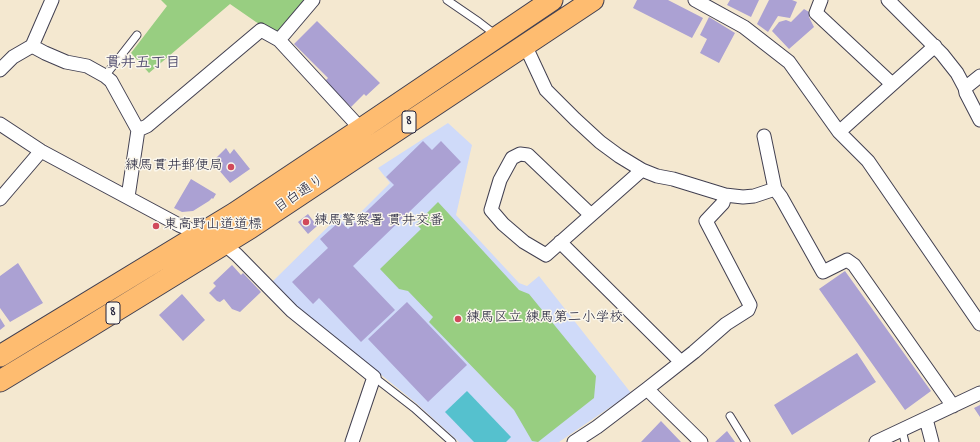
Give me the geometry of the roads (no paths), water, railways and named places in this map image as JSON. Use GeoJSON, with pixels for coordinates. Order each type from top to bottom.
{"type":"FeatureCollection","features":[{"type":"Feature","properties":{"kind":"main road","name":"目白通り"},"geometry":{"type":"LineString","coordinates":[[0,356],[235,212],[552,0]]}},
{"type":"Feature","properties":{"kind":"main road","name":"目白通り"},"geometry":{"type":"LineString","coordinates":[[0,381],[257,224],[594,0]]}},
{"type":"Feature","properties":{"kind":"street"},"geometry":{"type":"LineString","coordinates":[[0,70],[13,57],[32,46],[52,0]]}},
{"type":"Feature","properties":{"kind":"street"},"geometry":{"type":"LineString","coordinates":[[279,40],[312,0]]}},
{"type":"Feature","properties":{"kind":"street"},"geometry":{"type":"LineString","coordinates":[[695,0],[744,27],[789,62],[839,132],[868,161],[980,324]]}},
{"type":"Feature","properties":{"kind":"street"},"geometry":{"type":"LineString","coordinates":[[820,0],[816,13],[892,84]]}},
{"type":"Feature","properties":{"kind":"street"},"geometry":{"type":"LineString","coordinates":[[888,0],[935,46],[957,73],[980,120]]}},
{"type":"Feature","properties":{"kind":"street"},"geometry":{"type":"LineString","coordinates":[[138,130],[147,126],[261,30],[279,40],[361,129]]}},
{"type":"Feature","properties":{"kind":"street"},"geometry":{"type":"LineString","coordinates":[[525,45],[546,90],[600,142],[642,170],[657,176],[673,179],[725,195],[743,197],[754,196],[775,189]]}},
{"type":"Feature","properties":{"kind":"street"},"geometry":{"type":"LineString","coordinates":[[32,46],[66,62],[86,66],[105,76],[111,81],[138,130],[128,198]]}},
{"type":"Feature","properties":{"kind":"street"},"geometry":{"type":"LineString","coordinates":[[839,132],[935,46]]}},
{"type":"Feature","properties":{"kind":"street"},"geometry":{"type":"LineString","coordinates":[[965,88],[980,76]]}},
{"type":"Feature","properties":{"kind":"street"},"geometry":{"type":"LineString","coordinates":[[0,124],[41,151],[128,198],[179,224],[224,244],[237,255],[292,311],[374,377],[352,442]]}},
{"type":"Feature","properties":{"kind":"street"},"geometry":{"type":"LineString","coordinates":[[764,136],[775,189],[824,272],[847,260],[854,265],[953,406]]}},
{"type":"Feature","properties":{"kind":"street"},"geometry":{"type":"LineString","coordinates":[[0,199],[41,151]]}},
{"type":"Feature","properties":{"kind":"street"},"geometry":{"type":"LineString","coordinates":[[591,215],[528,155],[520,154],[512,158],[500,180],[490,210],[503,224],[524,242],[546,255],[642,170]]}},
{"type":"Feature","properties":{"kind":"street"},"geometry":{"type":"LineString","coordinates":[[574,442],[648,389],[726,324],[748,310],[750,305],[706,221],[723,203],[725,195]]}},
{"type":"Feature","properties":{"kind":"street"},"geometry":{"type":"LineString","coordinates":[[560,242],[682,362]]}},
{"type":"Feature","properties":{"kind":"street"},"geometry":{"type":"LineString","coordinates":[[648,389],[701,442]]}},
{"type":"Feature","properties":{"kind":"street"},"geometry":{"type":"LineString","coordinates":[[876,442],[904,436],[926,419],[980,393]]}},
{"type":"Feature","properties":{"kind":"street"},"geometry":{"type":"LineString","coordinates":[[926,419],[932,442]]}},
{"type":"Feature","properties":{"kind":"lane"},"geometry":{"type":"LineString","coordinates":[[447,0],[498,37]]}},
{"type":"Feature","properties":{"kind":"lane"},"geometry":{"type":"LineString","coordinates":[[105,76],[137,35]]}},
{"type":"Feature","properties":{"kind":"lane"},"geometry":{"type":"LineString","coordinates":[[374,377],[414,408],[452,442]]}},
{"type":"Feature","properties":{"kind":"lane"},"geometry":{"type":"LineString","coordinates":[[730,416],[746,442]]}},
{"type":"Feature","properties":{"kind":"water"},"geometry":{"type":"Polygon","coordinates":[[[467,391],[511,437],[506,442],[474,442],[445,412],[467,391]]]}},
{"type":"Feature","properties":{"kind":"place","name":"練馬貫井郵便局"},"geometry":{"type":"Point","coordinates":[231,167]}},
{"type":"Feature","properties":{"kind":"place","name":"練馬警察署 貫井交番"},"geometry":{"type":"Point","coordinates":[306,222]}},
{"type":"Feature","properties":{"kind":"place","name":"東高野山道道標"},"geometry":{"type":"Point","coordinates":[156,226]}},
{"type":"Feature","properties":{"kind":"place","name":"練馬区立 練馬第二小学校"},"geometry":{"type":"Point","coordinates":[458,319]}},
{"type":"Feature","properties":{"kind":"district","name":"貫井五丁目"},"geometry":{"type":"Point","coordinates":[143,65]}}]}
